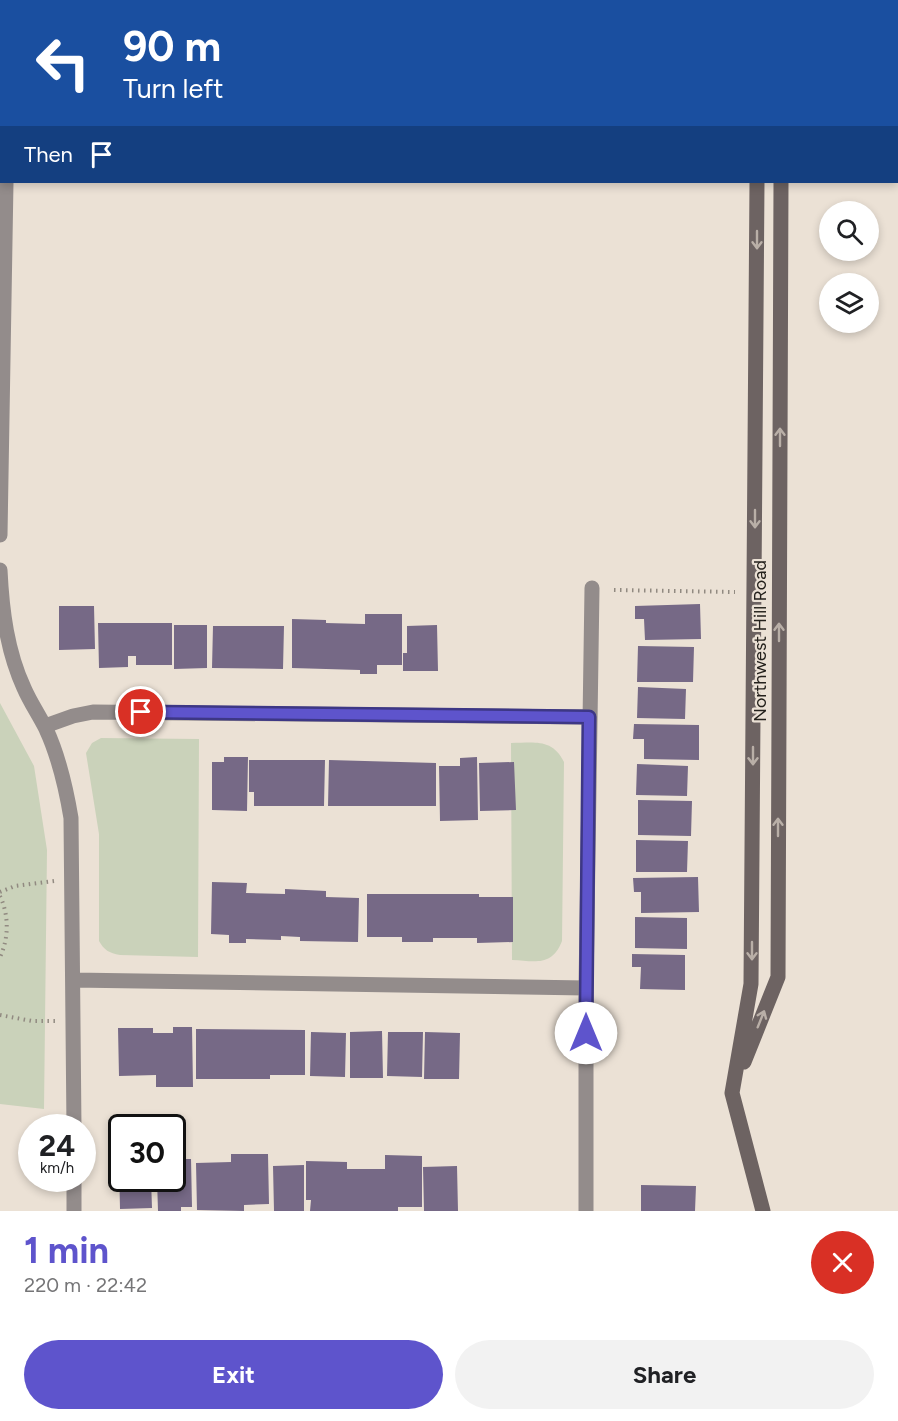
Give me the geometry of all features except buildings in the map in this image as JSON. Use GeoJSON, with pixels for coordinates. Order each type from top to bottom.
{"type":"FeatureCollection","features":[{"type":"Feature","properties":{"kind":"main road","name":"Northwest Hill Road"},"geometry":{"type":"LineString","coordinates":[[758,183],[751,984],[732,1093],[763,1211]]}},
{"type":"Feature","properties":{"kind":"main road","name":"Northwest Hill Road"},"geometry":{"type":"LineString","coordinates":[[732,1093],[778,977],[781,183]]}},
{"type":"Feature","properties":{"kind":"street"},"geometry":{"type":"LineString","coordinates":[[0,535],[6,183]]}},
{"type":"Feature","properties":{"kind":"street"},"geometry":{"type":"LineString","coordinates":[[0,570],[1,600],[8,643],[24,689],[53,745],[67,794],[71,818],[74,1114]]}},
{"type":"Feature","properties":{"kind":"street"},"geometry":{"type":"LineString","coordinates":[[586,1211],[586,988],[592,588]]}},
{"type":"Feature","properties":{"kind":"street"},"geometry":{"type":"LineString","coordinates":[[45,726],[93,711],[589,717]]}},
{"type":"Feature","properties":{"kind":"street"},"geometry":{"type":"LineString","coordinates":[[73,980],[586,988]]}},
{"type":"Feature","properties":{"kind":"street"},"geometry":{"type":"LineString","coordinates":[[74,1192],[74,1211]]}},
{"type":"Feature","properties":{"kind":"path"},"geometry":{"type":"LineString","coordinates":[[614,590],[735,592]]}},
{"type":"Feature","properties":{"kind":"path"},"geometry":{"type":"LineString","coordinates":[[0,957],[6,940],[7,923],[0,894],[15,886],[38,882],[73,881]]}},
{"type":"Feature","properties":{"kind":"path"},"geometry":{"type":"LineString","coordinates":[[0,1015],[32,1021],[73,1022]]}},
{"type":"Feature","properties":{"kind":"green space"},"geometry":{"type":"Polygon","coordinates":[[[0,703],[34,766],[47,850],[44,1109],[0,1104],[0,703]]]}},
{"type":"Feature","properties":{"kind":"green space"},"geometry":{"type":"Polygon","coordinates":[[[101,738],[199,739],[198,957],[120,955],[107,951],[99,941],[99,834],[86,753],[92,743],[101,738]]]}},
{"type":"Feature","properties":{"kind":"green space"},"geometry":{"type":"Polygon","coordinates":[[[511,743],[548,745],[559,754],[564,762],[562,941],[553,955],[542,961],[512,960],[511,743]]]}},
{"type":"Feature","properties":{"kind":"route"},"geometry":{"type":"LineString","coordinates":[[141,712],[589,717],[586,1033]]}}]}
